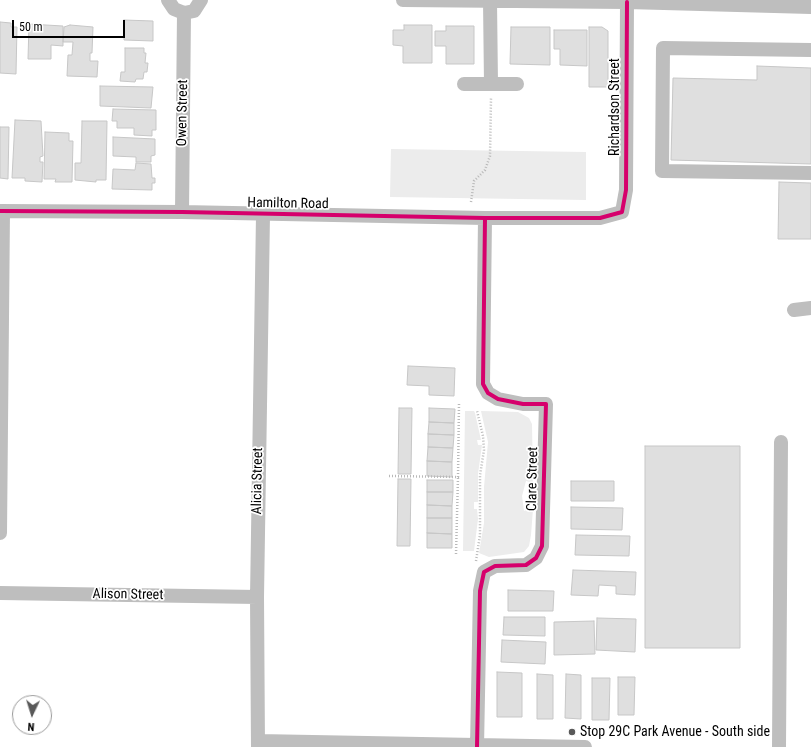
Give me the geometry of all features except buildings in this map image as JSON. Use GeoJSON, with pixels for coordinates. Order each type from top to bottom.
{"type":"FeatureCollection","features":[{"type":"Feature","properties":{"kind":"street"},"geometry":{"type":"LineString","coordinates":[[168,0],[174,10],[184,13],[194,11],[201,0]]}},
{"type":"Feature","properties":{"kind":"street"},"geometry":{"type":"LineString","coordinates":[[403,0],[591,1],[811,7]]}},
{"type":"Feature","properties":{"kind":"street"},"geometry":{"type":"LineString","coordinates":[[490,1],[491,84]]}},
{"type":"Feature","properties":{"kind":"street","name":"Richardson Street"},"geometry":{"type":"LineString","coordinates":[[622,212],[626,190],[627,2]]}},
{"type":"Feature","properties":{"kind":"street","name":"Owen Street"},"geometry":{"type":"LineString","coordinates":[[182,212],[184,13]]}},
{"type":"Feature","properties":{"kind":"street"},"geometry":{"type":"LineString","coordinates":[[811,50],[663,48],[662,171],[811,173]]}},
{"type":"Feature","properties":{"kind":"street"},"geometry":{"type":"LineString","coordinates":[[464,84],[517,84]]}},
{"type":"Feature","properties":{"kind":"street"},"geometry":{"type":"LineString","coordinates":[[0,533],[2,211]]}},
{"type":"Feature","properties":{"kind":"street","name":"Hamilton Road"},"geometry":{"type":"LineString","coordinates":[[2,211],[182,212],[263,215],[485,218],[600,218],[622,212]]}},
{"type":"Feature","properties":{"kind":"street","name":"Alicia Street"},"geometry":{"type":"LineString","coordinates":[[258,744],[256,597],[263,215]]}},
{"type":"Feature","properties":{"kind":"street","name":"Clare Street"},"geometry":{"type":"LineString","coordinates":[[477,747],[481,585],[484,572],[495,566],[526,565],[536,558],[542,546],[546,404],[523,404],[498,399],[488,393],[483,384],[485,218]]}},
{"type":"Feature","properties":{"kind":"street"},"geometry":{"type":"LineString","coordinates":[[794,310],[811,308]]}},
{"type":"Feature","properties":{"kind":"street"},"geometry":{"type":"LineString","coordinates":[[779,747],[781,442]]}},
{"type":"Feature","properties":{"kind":"street","name":"Alison Street"},"geometry":{"type":"LineString","coordinates":[[0,593],[256,597]]}},
{"type":"Feature","properties":{"kind":"street"},"geometry":{"type":"LineString","coordinates":[[258,744],[585,747]]}},
{"type":"Feature","properties":{"kind":"path"},"geometry":{"type":"LineString","coordinates":[[471,202],[474,181],[485,170],[490,156],[491,84]]}},
{"type":"Feature","properties":{"kind":"path"},"geometry":{"type":"LineString","coordinates":[[456,554],[459,403]]}},
{"type":"Feature","properties":{"kind":"path"},"geometry":{"type":"LineString","coordinates":[[475,562],[480,527],[480,475],[484,450],[483,436],[477,411]]}},
{"type":"Feature","properties":{"kind":"path"},"geometry":{"type":"LineString","coordinates":[[389,476],[458,478]]}},
{"type":"Feature","properties":{"kind":"shaded area"},"geometry":{"type":"Polygon","coordinates":[[[391,149],[586,152],[586,200],[390,197],[391,149]]]}},
{"type":"Feature","properties":{"kind":"shaded area"},"geometry":{"type":"Polygon","coordinates":[[[465,411],[474,411],[475,413],[481,440],[477,440],[478,445],[482,445],[478,474],[478,502],[474,502],[474,509],[477,509],[478,519],[474,551],[463,551],[465,411]]]}},
{"type":"Feature","properties":{"kind":"shaded area"},"geometry":{"type":"Polygon","coordinates":[[[481,411],[518,412],[529,418],[532,424],[533,483],[526,481],[522,496],[524,511],[531,507],[533,509],[529,546],[524,552],[489,557],[479,553],[484,523],[484,487],[488,442],[481,411]]]}},
{"type":"Feature","properties":{"kind":"cycle path"},"geometry":{"type":"LineString","coordinates":[[0,211],[182,212],[485,218],[600,218],[622,212],[626,190],[627,2]]}},
{"type":"Feature","properties":{"kind":"cycle path"},"geometry":{"type":"LineString","coordinates":[[477,747],[480,591],[484,572],[495,566],[526,565],[536,558],[542,546],[546,404],[523,404],[498,399],[488,393],[483,384],[485,218]]}},
{"type":"Feature","properties":{"kind":"place","name":"Stop 29C Park Avenue - South side"},"geometry":{"type":"Point","coordinates":[572,732]}}]}
